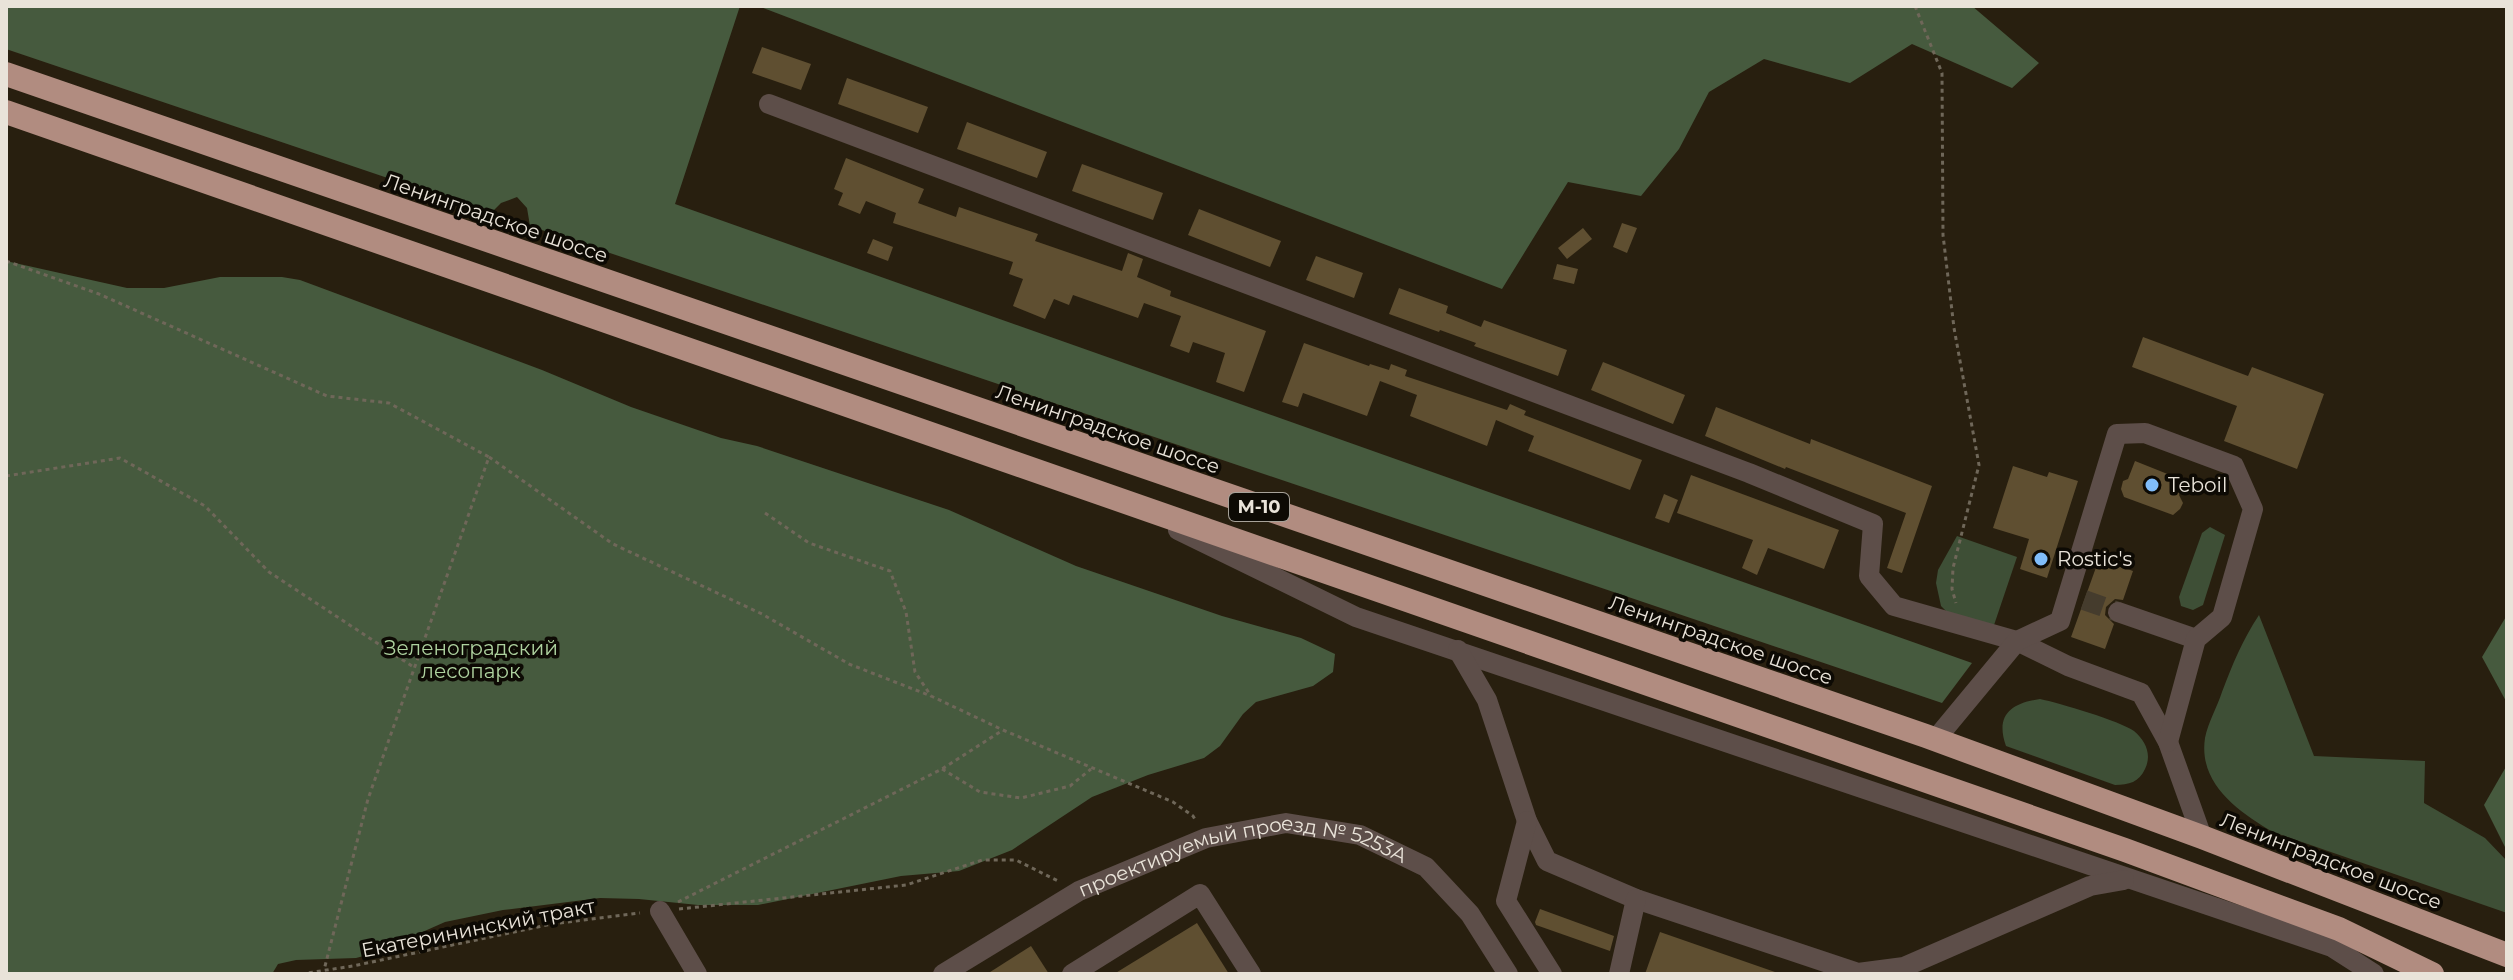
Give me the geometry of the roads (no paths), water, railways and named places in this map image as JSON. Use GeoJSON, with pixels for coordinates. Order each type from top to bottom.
{"type":"FeatureCollection","features":[{"type":"Feature","properties":{"kind":"highway","name":"Ленинградское шоссе"},"geometry":{"type":"LineString","coordinates":[[6,74],[1935,740],[2202,837],[2507,955]]}},
{"type":"Feature","properties":{"kind":"highway","name":"М-10"},"geometry":{"type":"LineString","coordinates":[[6,112],[2125,850],[2339,929],[2432,974]]}},
{"type":"Feature","properties":{"kind":"lane"},"geometry":{"type":"LineString","coordinates":[[769,104],[1749,473],[1873,524],[1869,576],[1894,606],[2017,641],[2068,666],[2141,693],[2168,742],[2202,837]]}},
{"type":"Feature","properties":{"kind":"lane"},"geometry":{"type":"LineString","coordinates":[[1935,740],[2017,641],[2060,621],[2076,598],[2117,434],[2145,433],[2234,466],[2253,509],[2222,617],[2196,639],[2168,742]]}},
{"type":"Feature","properties":{"kind":"lane"},"geometry":{"type":"LineString","coordinates":[[1124,503],[1356,617],[2332,947],[2374,974]]}},
{"type":"Feature","properties":{"kind":"lane"},"geometry":{"type":"LineString","coordinates":[[2118,612],[2196,639]]}},
{"type":"Feature","properties":{"kind":"lane"},"geometry":{"type":"LineString","coordinates":[[1458,650],[1487,700],[1527,821],[1547,861],[1636,899],[1858,973],[1902,970],[2090,886],[2128,879]]}},
{"type":"Feature","properties":{"kind":"lane"},"geometry":{"type":"LineString","coordinates":[[1527,821],[1506,901],[1552,974]]}},
{"type":"Feature","properties":{"kind":"lane","name":"проектируемый проезд № 5253А"},"geometry":{"type":"LineString","coordinates":[[943,974],[1079,891],[1206,838],[1286,823],[1360,835],[1426,867],[1470,914],[1508,974]]}},
{"type":"Feature","properties":{"kind":"lane"},"geometry":{"type":"LineString","coordinates":[[1072,974],[1200,894],[1251,974]]}},
{"type":"Feature","properties":{"kind":"lane"},"geometry":{"type":"LineString","coordinates":[[1619,974],[1636,899]]}},
{"type":"Feature","properties":{"kind":"lane"},"geometry":{"type":"LineString","coordinates":[[660,911],[697,974]]}},
{"type":"Feature","properties":{"kind":"tunnel"},"geometry":{"type":"LineString","coordinates":[[2084,600],[2118,612]]}},
{"type":"Feature","properties":{"kind":"place","name":"Teboil"},"geometry":{"type":"Point","coordinates":[2152,485]}},
{"type":"Feature","properties":{"kind":"place","name":"Rostic's"},"geometry":{"type":"Point","coordinates":[2041,559]}},
{"type":"Feature","properties":{"kind":"park label","name":"Зеленоградский лесопарк"},"geometry":{"type":"Point","coordinates":[471,660]}}]}
